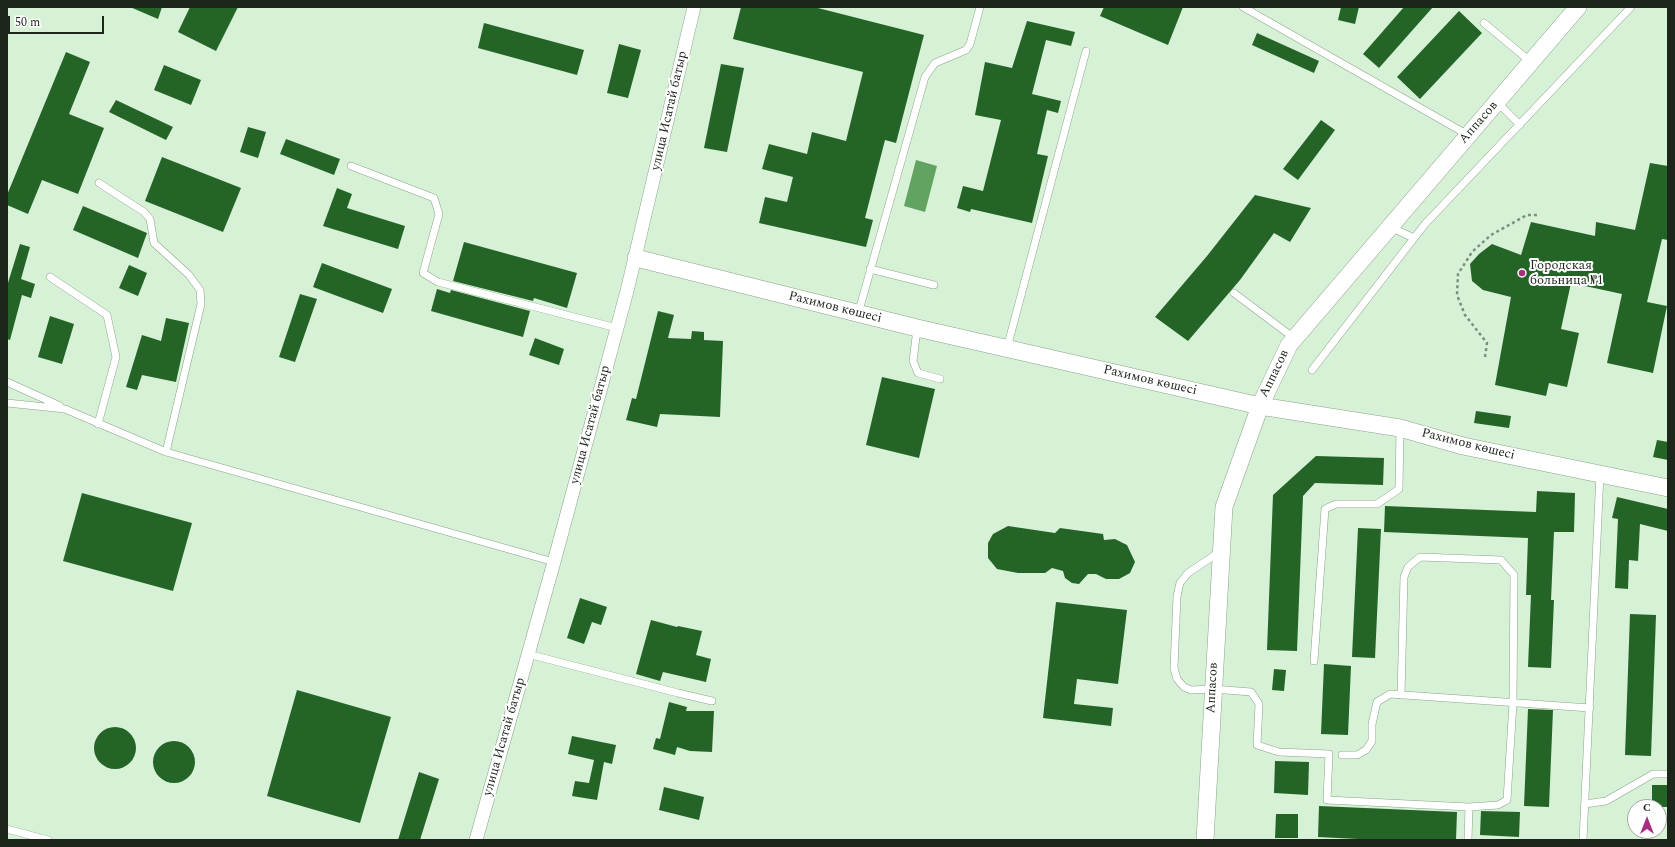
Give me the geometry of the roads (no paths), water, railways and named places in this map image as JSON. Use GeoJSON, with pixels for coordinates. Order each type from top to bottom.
{"type":"FeatureCollection","features":[{"type":"Feature","properties":{"kind":"street","name":"улица Исатай батыр"},"geometry":{"type":"LineString","coordinates":[[476,840],[554,562],[636,258],[694,7]]}},
{"type":"Feature","properties":{"kind":"street","name":"Аппасов"},"geometry":{"type":"LineString","coordinates":[[1205,840],[1224,507],[1260,406],[1289,345],[1578,7]]}},
{"type":"Feature","properties":{"kind":"street","name":"Рахимов көшесі"},"geometry":{"type":"LineString","coordinates":[[636,258],[858,314],[1260,406],[1400,428],[1463,446],[1668,488]]}},
{"type":"Feature","properties":{"kind":"lane"},"geometry":{"type":"LineString","coordinates":[[858,314],[925,77],[935,63],[966,50],[970,44],[980,7]]}},
{"type":"Feature","properties":{"kind":"lane"},"geometry":{"type":"LineString","coordinates":[[1242,7],[1468,135]]}},
{"type":"Feature","properties":{"kind":"lane"},"geometry":{"type":"LineString","coordinates":[[1312,370],[1425,224],[1631,7]]}},
{"type":"Feature","properties":{"kind":"lane"},"geometry":{"type":"LineString","coordinates":[[1484,23],[1531,62]]}},
{"type":"Feature","properties":{"kind":"lane"},"geometry":{"type":"LineString","coordinates":[[1007,348],[1086,51]]}},
{"type":"Feature","properties":{"kind":"lane"},"geometry":{"type":"LineString","coordinates":[[1497,102],[1520,125]]}},
{"type":"Feature","properties":{"kind":"lane"},"geometry":{"type":"LineString","coordinates":[[350,166],[434,198],[439,214],[423,273],[438,282],[617,328]]}},
{"type":"Feature","properties":{"kind":"lane"},"geometry":{"type":"LineString","coordinates":[[98,183],[144,212],[150,219],[154,243],[189,276],[200,290],[201,304],[166,452]]}},
{"type":"Feature","properties":{"kind":"lane"},"geometry":{"type":"LineString","coordinates":[[1390,227],[1414,238]]}},
{"type":"Feature","properties":{"kind":"lane"},"geometry":{"type":"LineString","coordinates":[[870,269],[934,285]]}},
{"type":"Feature","properties":{"kind":"lane"},"geometry":{"type":"LineString","coordinates":[[50,276],[107,316],[116,356],[98,424]]}},
{"type":"Feature","properties":{"kind":"lane"},"geometry":{"type":"LineString","coordinates":[[1234,293],[1295,338]]}},
{"type":"Feature","properties":{"kind":"lane"},"geometry":{"type":"LineString","coordinates":[[918,328],[913,361],[918,373],[940,379]]}},
{"type":"Feature","properties":{"kind":"lane"},"geometry":{"type":"LineString","coordinates":[[7,382],[98,424],[166,452],[554,562]]}},
{"type":"Feature","properties":{"kind":"lane"},"geometry":{"type":"LineString","coordinates":[[7,403],[65,409]]}},
{"type":"Feature","properties":{"kind":"lane"},"geometry":{"type":"LineString","coordinates":[[1314,661],[1325,509],[1336,504],[1378,504],[1399,489],[1400,428]]}},
{"type":"Feature","properties":{"kind":"lane"},"geometry":{"type":"LineString","coordinates":[[1584,840],[1600,474]]}},
{"type":"Feature","properties":{"kind":"lane"},"geometry":{"type":"LineString","coordinates":[[1221,551],[1188,573],[1180,583],[1177,596],[1174,668],[1177,679],[1184,687],[1191,690],[1213,689],[1251,692],[1259,704],[1257,745],[1279,752],[1329,754],[1327,800],[1469,807],[1498,805],[1507,800],[1513,703],[1514,576],[1501,560],[1420,557],[1408,567],[1404,577],[1401,695]]}},
{"type":"Feature","properties":{"kind":"lane"},"geometry":{"type":"LineString","coordinates":[[528,654],[712,701]]}},
{"type":"Feature","properties":{"kind":"lane"},"geometry":{"type":"LineString","coordinates":[[1342,755],[1357,755],[1366,750],[1372,741],[1372,724],[1378,702],[1390,694],[1590,708]]}},
{"type":"Feature","properties":{"kind":"lane"},"geometry":{"type":"LineString","coordinates":[[1585,804],[1606,801],[1653,774],[1668,774]]}},
{"type":"Feature","properties":{"kind":"lane"},"geometry":{"type":"LineString","coordinates":[[1468,840],[1469,807]]}},
{"type":"Feature","properties":{"kind":"lane"},"geometry":{"type":"LineString","coordinates":[[7,829],[48,840]]}},
{"type":"Feature","properties":{"kind":"place","name":"Городская больница №1"},"geometry":{"type":"Point","coordinates":[1522,273]}}]}
